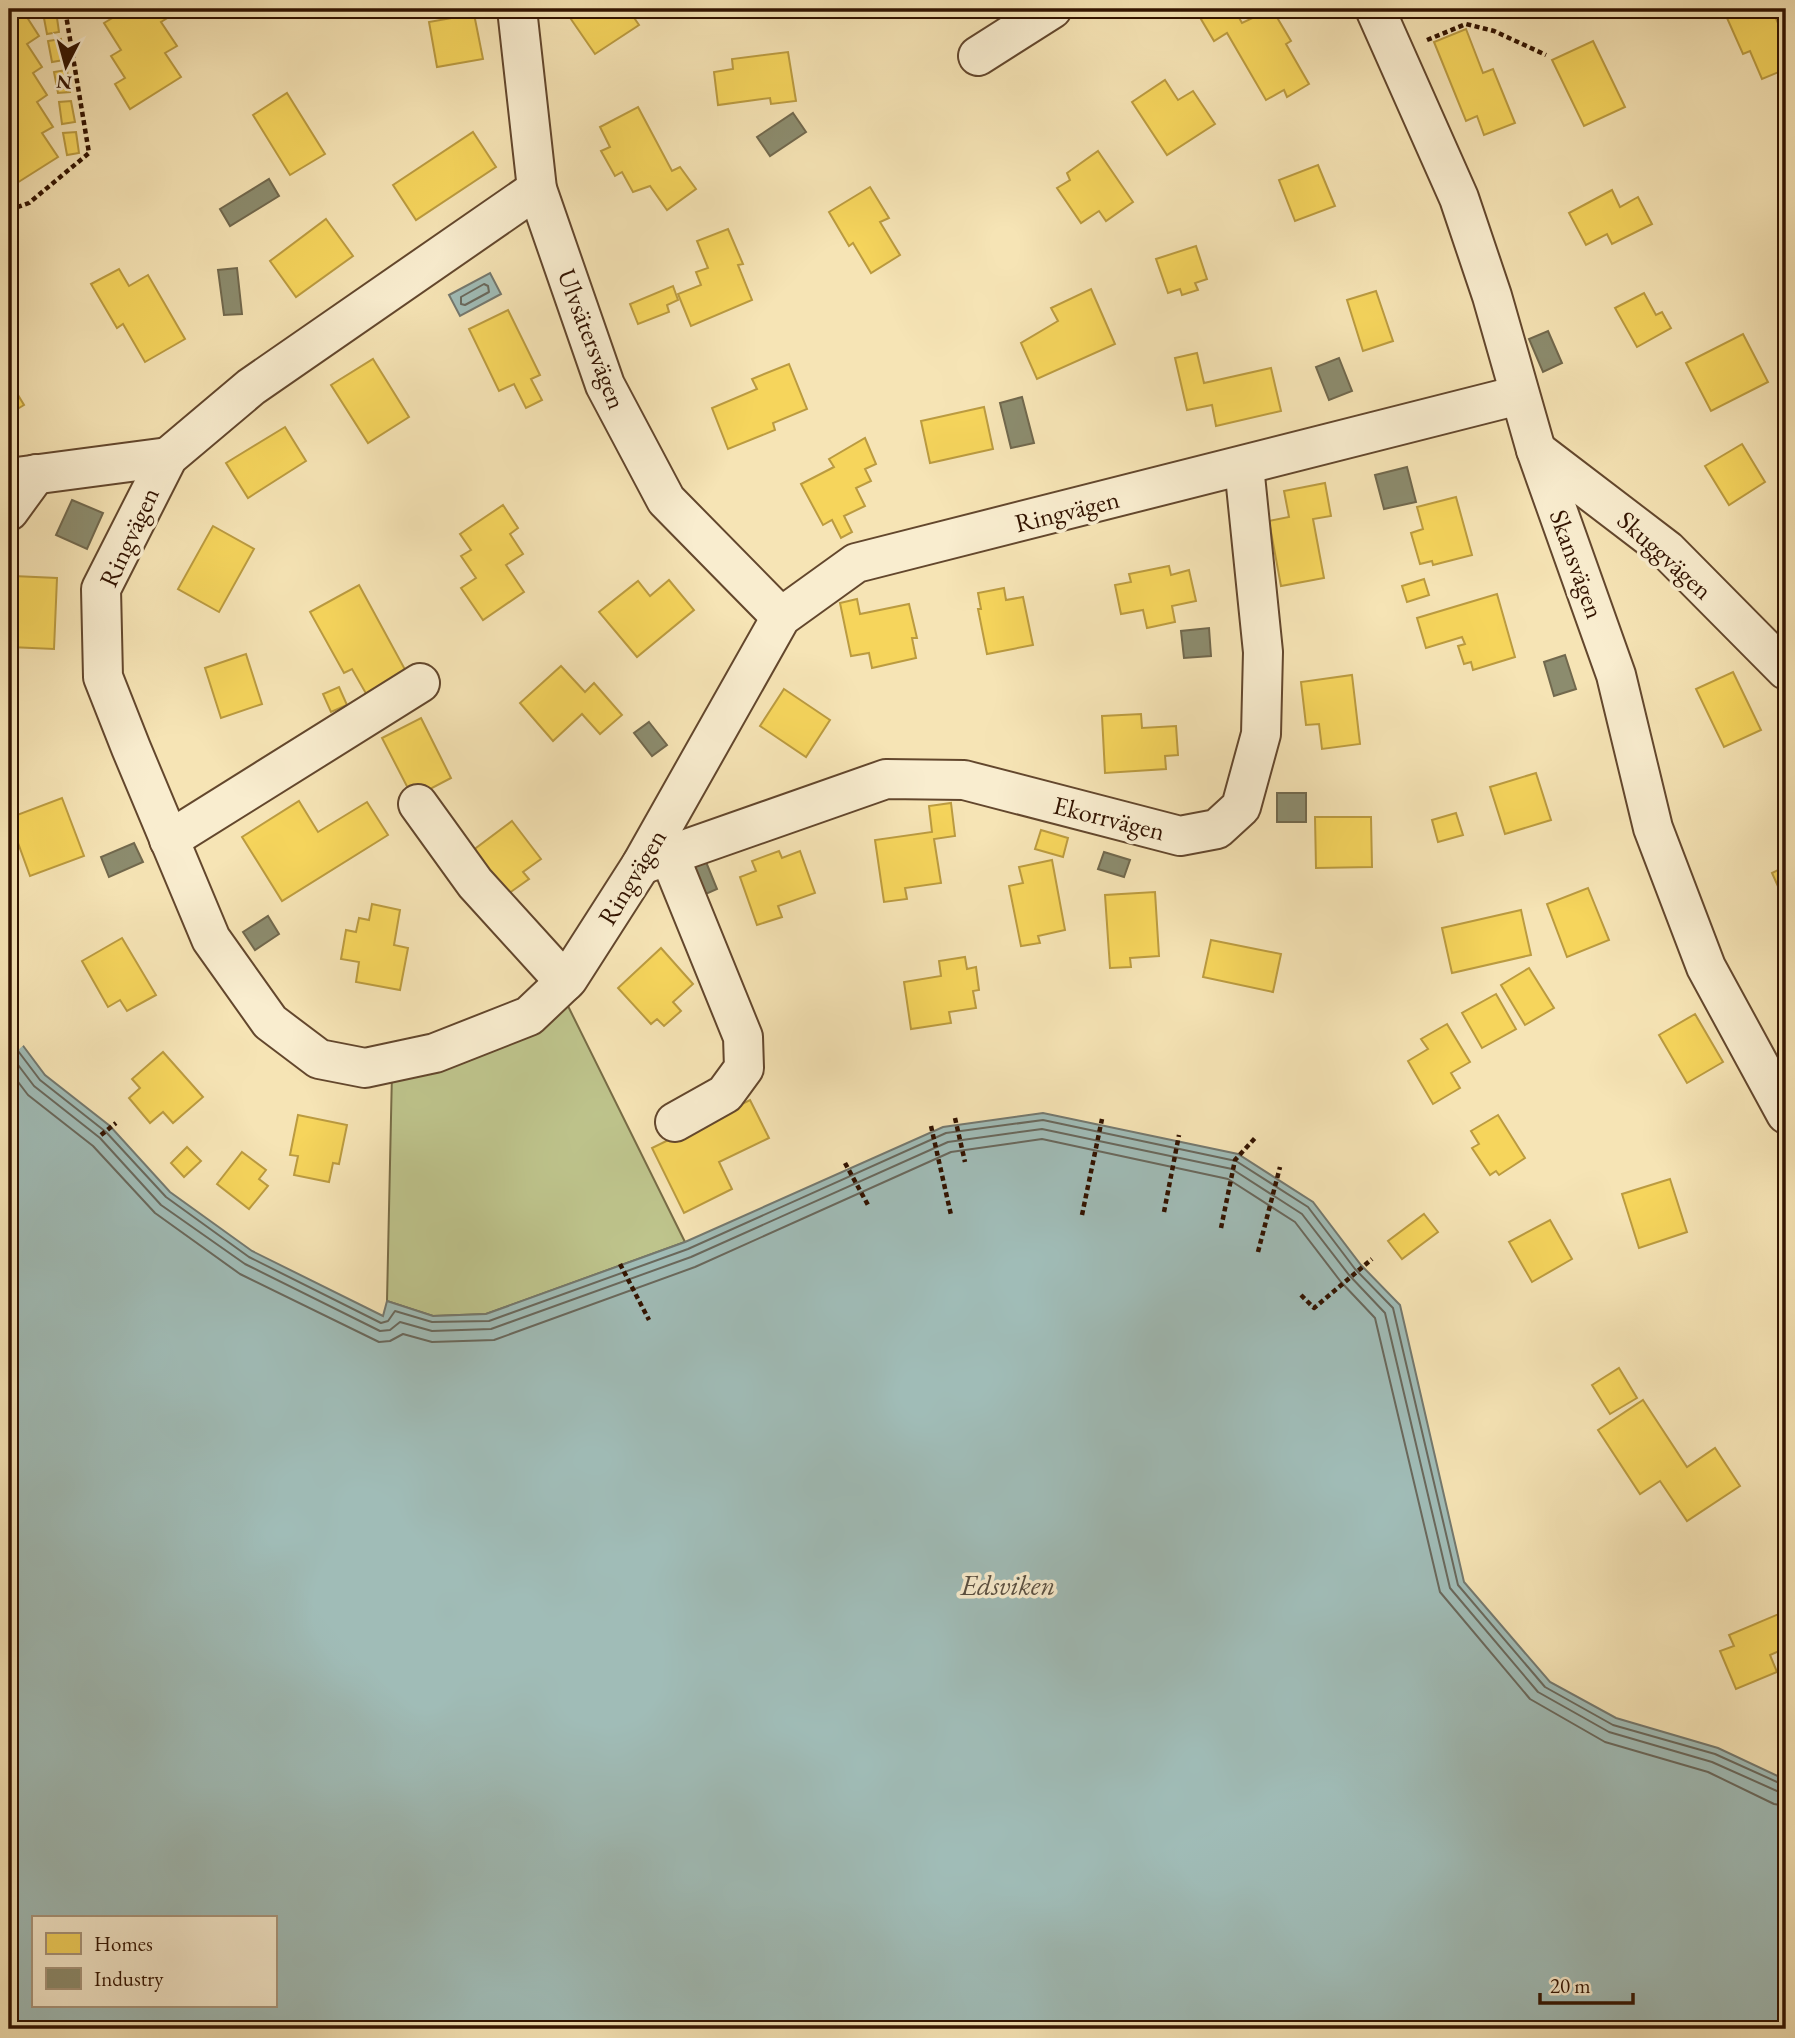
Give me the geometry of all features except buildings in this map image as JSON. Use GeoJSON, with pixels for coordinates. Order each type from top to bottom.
{"type":"FeatureCollection","features":[{"type":"Feature","properties":{"kind":"street","name":"Ulvsätersvägen"},"geometry":{"type":"LineString","coordinates":[[517,9],[537,189],[605,385],[666,500],[782,617]]}},
{"type":"Feature","properties":{"kind":"street"},"geometry":{"type":"LineString","coordinates":[[978,56],[1052,9]]}},
{"type":"Feature","properties":{"kind":"street","name":"Skansvägen"},"geometry":{"type":"LineString","coordinates":[[1375,9],[1459,198],[1492,296],[1536,450],[1616,675],[1653,828],[1706,967],[1786,1114]]}},
{"type":"Feature","properties":{"kind":"street","name":"Ringvägen"},"geometry":{"type":"LineString","coordinates":[[537,189],[251,387],[168,457],[101,589],[103,677],[211,939],[270,1022],[319,1059],[365,1068],[435,1053],[528,1016],[565,982],[655,860],[782,617],[856,563],[1244,467],[1519,394]]}},
{"type":"Feature","properties":{"kind":"street","name":"Skuggvägen"},"geometry":{"type":"LineString","coordinates":[[1536,450],[1667,550],[1786,670]]}},
{"type":"Feature","properties":{"kind":"street","name":"Ringvägen"},"geometry":{"type":"LineString","coordinates":[[22,476],[168,457]]}},
{"type":"Feature","properties":{"kind":"street","name":"Ekorrvägen"},"geometry":{"type":"LineString","coordinates":[[655,860],[886,779],[964,780],[1180,836],[1217,830],[1241,807],[1261,734],[1263,652],[1244,467]]}},
{"type":"Feature","properties":{"kind":"street"},"geometry":{"type":"LineString","coordinates":[[9,511],[22,476]]}},
{"type":"Feature","properties":{"kind":"street"},"geometry":{"type":"LineString","coordinates":[[169,840],[420,683]]}},
{"type":"Feature","properties":{"kind":"street"},"geometry":{"type":"LineString","coordinates":[[418,804],[475,883],[565,982]]}},
{"type":"Feature","properties":{"kind":"street"},"geometry":{"type":"LineString","coordinates":[[655,860],[743,1037],[744,1068],[726,1094],[675,1122]]}},
{"type":"Feature","properties":{"kind":"path"},"geometry":{"type":"LineString","coordinates":[[9,210],[29,203],[89,153],[65,9]]}},
{"type":"Feature","properties":{"kind":"path"},"geometry":{"type":"LineString","coordinates":[[1428,39],[1466,24],[1494,31],[1546,55]]}},
{"type":"Feature","properties":{"kind":"path"},"geometry":{"type":"LineString","coordinates":[[956,1118],[965,1162]]}},
{"type":"Feature","properties":{"kind":"path"},"geometry":{"type":"LineString","coordinates":[[1082,1215],[1102,1119]]}},
{"type":"Feature","properties":{"kind":"path"},"geometry":{"type":"LineString","coordinates":[[101,1135],[116,1123]]}},
{"type":"Feature","properties":{"kind":"path"},"geometry":{"type":"LineString","coordinates":[[931,1126],[951,1215]]}},
{"type":"Feature","properties":{"kind":"path"},"geometry":{"type":"LineString","coordinates":[[1164,1212],[1179,1135]]}},
{"type":"Feature","properties":{"kind":"path"},"geometry":{"type":"LineString","coordinates":[[1221,1228],[1236,1160],[1256,1137]]}},
{"type":"Feature","properties":{"kind":"path"},"geometry":{"type":"LineString","coordinates":[[845,1163],[868,1205]]}},
{"type":"Feature","properties":{"kind":"path"},"geometry":{"type":"LineString","coordinates":[[1258,1252],[1280,1167]]}},
{"type":"Feature","properties":{"kind":"path"},"geometry":{"type":"LineString","coordinates":[[1301,1295],[1314,1308],[1372,1259]]}},
{"type":"Feature","properties":{"kind":"path"},"geometry":{"type":"LineString","coordinates":[[620,1264],[649,1320]]}},
{"type":"Feature","properties":{"kind":"green space"},"geometry":{"type":"Polygon","coordinates":[[[566,1002],[685,1242],[486,1314],[433,1316],[387,1301],[392,1072],[566,1002]]]}},
{"type":"Feature","properties":{"kind":"water"},"geometry":{"type":"Polygon","coordinates":[[[490,273],[501,294],[460,316],[449,295],[490,273]]]}},
{"type":"Feature","properties":{"kind":"water","name":"Edsviken"},"geometry":{"type":"Polygon","coordinates":[[[9,1027],[45,1075],[110,1126],[170,1192],[252,1251],[383,1316],[387,1301],[433,1316],[486,1314],[685,1242],[943,1127],[1043,1113],[1238,1154],[1313,1202],[1361,1265],[1400,1305],[1464,1582],[1550,1682],[1616,1718],[1718,1748],[1786,1780],[1786,2029],[9,2029],[9,1027]]]}},
{"type":"Feature","properties":{"kind":"pier"},"geometry":{"type":"Polygon","coordinates":[[[14,1030],[25,1044],[11,1056],[9,1034],[14,1030]]]}}]}
